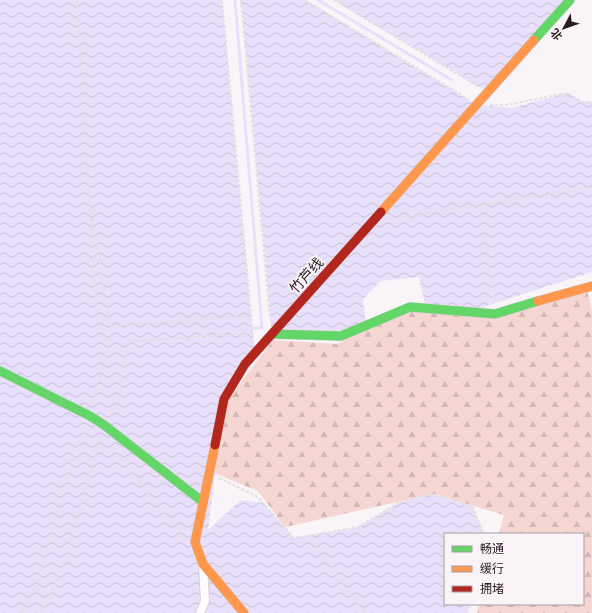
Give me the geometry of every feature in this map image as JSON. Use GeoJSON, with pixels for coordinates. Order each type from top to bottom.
{"type":"FeatureCollection","features":[{"type":"Feature","properties":{"kind":"street","name":"竹芦线"},"geometry":{"type":"LineString","coordinates":[[244,613],[203,564],[195,542],[224,399],[245,364],[570,0]]}},
{"type":"Feature","properties":{"kind":"street"},"geometry":{"type":"LineString","coordinates":[[272,334],[341,336],[410,307],[495,314],[592,286]]}},
{"type":"Feature","properties":{"kind":"street"},"geometry":{"type":"LineString","coordinates":[[0,372],[104,424],[203,502]]}},
{"type":"Feature","properties":{"kind":"street"},"geometry":{"type":"LineString","coordinates":[[200,613],[204,601],[203,564]]}},
{"type":"Feature","properties":{"kind":"path"},"geometry":{"type":"LineString","coordinates":[[22,613],[38,581],[51,537],[66,476],[92,417],[109,340],[97,321],[77,0]]}},
{"type":"Feature","properties":{"kind":"path"},"geometry":{"type":"LineString","coordinates":[[41,613],[62,570],[104,424],[119,401],[126,354],[137,341],[252,333],[222,0]]}},
{"type":"Feature","properties":{"kind":"path"},"geometry":{"type":"LineString","coordinates":[[241,0],[272,334]]}},
{"type":"Feature","properties":{"kind":"path"},"geometry":{"type":"LineString","coordinates":[[305,0],[476,105],[506,105],[567,93],[583,102],[592,102]]}},
{"type":"Feature","properties":{"kind":"path"},"geometry":{"type":"LineString","coordinates":[[334,0],[488,92]]}},
{"type":"Feature","properties":{"kind":"path"},"geometry":{"type":"LineString","coordinates":[[371,222],[592,187]]}},
{"type":"Feature","properties":{"kind":"path"},"geometry":{"type":"LineString","coordinates":[[88,190],[110,326],[251,316]]}},
{"type":"Feature","properties":{"kind":"path"},"geometry":{"type":"LineString","coordinates":[[481,205],[495,314]]}},
{"type":"Feature","properties":{"kind":"path"},"geometry":{"type":"LineString","coordinates":[[112,445],[189,545]]}},
{"type":"Feature","properties":{"kind":"path"},"geometry":{"type":"LineString","coordinates":[[209,473],[258,497],[294,538],[358,527],[400,502],[433,494],[472,506],[484,533]]}},
{"type":"Feature","properties":{"kind":"path"},"geometry":{"type":"LineString","coordinates":[[308,536],[365,613]]}},
{"type":"Feature","properties":{"kind":"green space"},"geometry":{"type":"Polygon","coordinates":[[[587,290],[592,311],[592,613],[477,613],[479,605],[584,605],[584,533],[499,533],[504,515],[433,494],[285,527],[258,491],[212,472],[229,398],[273,340],[337,344],[410,307],[498,317],[587,290]]]}},
{"type":"Feature","properties":{"kind":"water"},"geometry":{"type":"Polygon","coordinates":[[[0,0],[222,0],[255,352],[224,399],[208,530],[241,500],[263,503],[294,538],[358,527],[400,502],[433,494],[472,506],[484,533],[444,533],[444,605],[470,605],[466,613],[0,613],[0,0]]]}},
{"type":"Feature","properties":{"kind":"water"},"geometry":{"type":"Polygon","coordinates":[[[241,0],[305,0],[477,105],[511,108],[567,93],[583,102],[592,102],[592,272],[465,313],[426,309],[419,277],[381,281],[363,299],[366,326],[341,336],[272,334],[241,0]]]}},
{"type":"Feature","properties":{"kind":"water"},"geometry":{"type":"Polygon","coordinates":[[[334,0],[570,0],[488,92],[334,0]]]}},
{"type":"Feature","properties":{"kind":"waterway"},"geometry":{"type":"LineString","coordinates":[[235,0],[262,328],[248,328]]}},
{"type":"Feature","properties":{"kind":"waterway"},"geometry":{"type":"LineString","coordinates":[[318,0],[452,80]]}},
{"type":"Feature","properties":{"kind":"traffic: fast"},"geometry":{"type":"LineString","coordinates":[[534,40],[570,0]]}},
{"type":"Feature","properties":{"kind":"traffic: fast"},"geometry":{"type":"LineString","coordinates":[[272,334],[341,336],[410,307],[495,314],[538,301]]}},
{"type":"Feature","properties":{"kind":"traffic: fast"},"geometry":{"type":"LineString","coordinates":[[0,371],[90,416],[104,425],[203,502]]}},
{"type":"Feature","properties":{"kind":"traffic: slow"},"geometry":{"type":"LineString","coordinates":[[381,212],[534,40]]}},
{"type":"Feature","properties":{"kind":"traffic: slow"},"geometry":{"type":"LineString","coordinates":[[538,301],[592,286]]}},
{"type":"Feature","properties":{"kind":"traffic: slow"},"geometry":{"type":"LineString","coordinates":[[215,445],[195,542],[203,564],[244,613]]}},
{"type":"Feature","properties":{"kind":"traffic: jam"},"geometry":{"type":"LineString","coordinates":[[215,445],[224,399],[245,364],[381,212]]}}]}
